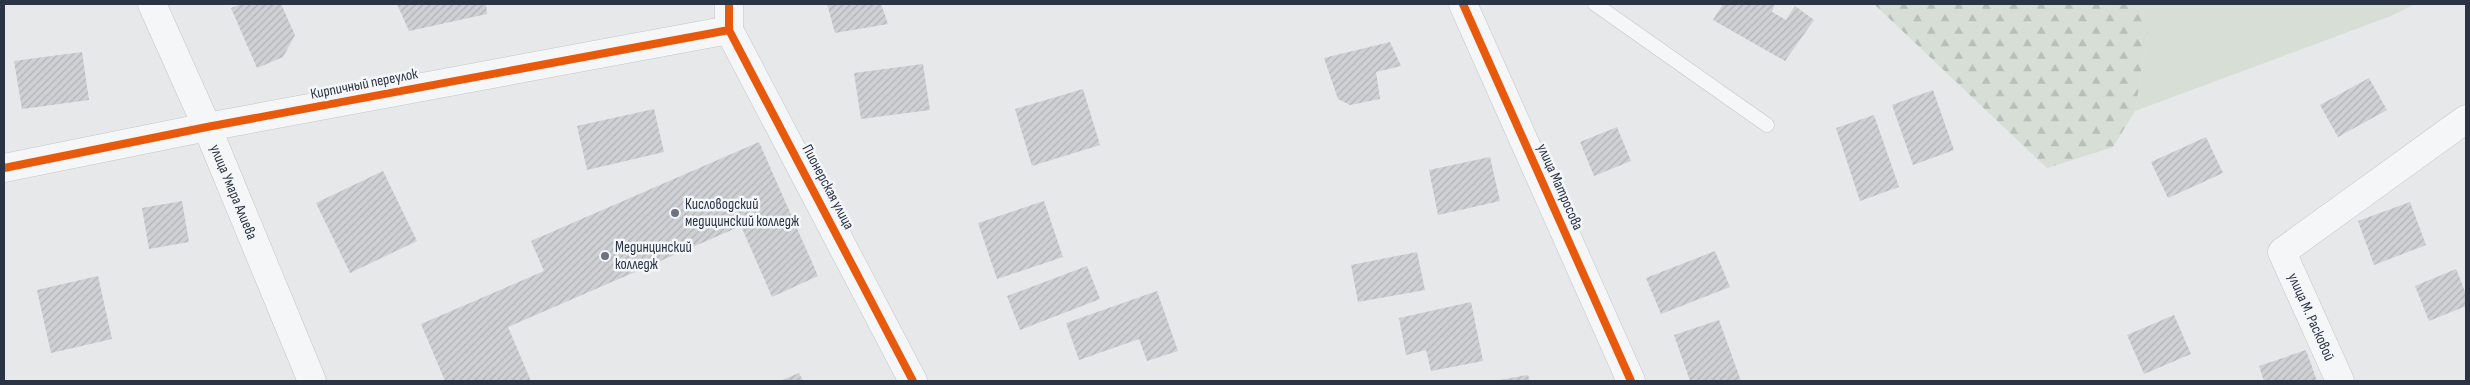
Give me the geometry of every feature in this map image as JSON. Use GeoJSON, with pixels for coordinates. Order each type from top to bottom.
{"type":"FeatureCollection","features":[{"type":"Feature","properties":{"kind":"street","name":"улица Умара Алиева"},"geometry":{"type":"LineString","coordinates":[[152,4],[207,127],[312,381]]}},
{"type":"Feature","properties":{"kind":"street","name":"улица Матросова"},"geometry":{"type":"LineString","coordinates":[[1463,4],[1631,381]]}},
{"type":"Feature","properties":{"kind":"street","name":"Кирпичный переулок"},"geometry":{"type":"LineString","coordinates":[[4,168],[729,17]]}},
{"type":"Feature","properties":{"kind":"street","name":"Пионерская улица"},"geometry":{"type":"LineString","coordinates":[[729,17],[913,381]]}},
{"type":"Feature","properties":{"kind":"street","name":"улица М. Расковой"},"geometry":{"type":"LineString","coordinates":[[2340,381],[2282,252],[2466,119]]}},
{"type":"Feature","properties":{"kind":"lane"},"geometry":{"type":"LineString","coordinates":[[1596,4],[1767,126]]}},
{"type":"Feature","properties":{"kind":"green space"},"geometry":{"type":"Polygon","coordinates":[[[1874,4],[2138,4],[2148,31],[2135,111],[2113,147],[2047,168],[1874,4]]]}},
{"type":"Feature","properties":{"kind":"green space"},"geometry":{"type":"Polygon","coordinates":[[[2138,4],[2415,4],[2391,16],[2135,111],[2148,31],[2138,4]]]}},
{"type":"Feature","properties":{"kind":"building"},"geometry":{"type":"Polygon","coordinates":[[[241,4],[281,4],[295,35],[283,57],[257,68],[231,8],[241,4]]]}},
{"type":"Feature","properties":{"kind":"building"},"geometry":{"type":"Polygon","coordinates":[[[397,4],[486,4],[487,14],[409,31],[397,4]]]}},
{"type":"Feature","properties":{"kind":"building"},"geometry":{"type":"Polygon","coordinates":[[[827,4],[881,4],[888,24],[835,33],[827,4]]]}},
{"type":"Feature","properties":{"kind":"building"},"geometry":{"type":"Polygon","coordinates":[[[1723,4],[1775,4],[1772,12],[1786,20],[1795,6],[1814,20],[1785,61],[1713,20],[1723,4]]]}},
{"type":"Feature","properties":{"kind":"building"},"geometry":{"type":"Polygon","coordinates":[[[1390,42],[1401,66],[1376,72],[1380,99],[1350,105],[1338,99],[1324,58],[1390,42]]]}},
{"type":"Feature","properties":{"kind":"building"},"geometry":{"type":"Polygon","coordinates":[[[82,52],[89,100],[22,109],[14,61],[82,52]]]}},
{"type":"Feature","properties":{"kind":"building"},"geometry":{"type":"Polygon","coordinates":[[[923,64],[930,110],[861,119],[854,73],[923,64]]]}},
{"type":"Feature","properties":{"kind":"building"},"geometry":{"type":"Polygon","coordinates":[[[2369,78],[2387,110],[2338,137],[2320,105],[2369,78]]]}},
{"type":"Feature","properties":{"kind":"building"},"geometry":{"type":"Polygon","coordinates":[[[1083,89],[1100,145],[1032,166],[1015,109],[1083,89]]]}},
{"type":"Feature","properties":{"kind":"building"},"geometry":{"type":"Polygon","coordinates":[[[1933,90],[1954,150],[1913,165],[1892,105],[1933,90]]]}},
{"type":"Feature","properties":{"kind":"building"},"geometry":{"type":"Polygon","coordinates":[[[654,109],[664,152],[587,170],[577,126],[654,109]]]}},
{"type":"Feature","properties":{"kind":"building"},"geometry":{"type":"Polygon","coordinates":[[[1874,115],[1899,187],[1860,201],[1836,128],[1874,115]]]}},
{"type":"Feature","properties":{"kind":"building"},"geometry":{"type":"Polygon","coordinates":[[[1617,127],[1631,161],[1594,176],[1580,142],[1617,127]]]}},
{"type":"Feature","properties":{"kind":"building"},"geometry":{"type":"Polygon","coordinates":[[[2206,137],[2223,173],[2168,198],[2151,162],[2206,137]]]}},
{"type":"Feature","properties":{"kind":"building","name":"Мединцинский колледж"},"geometry":{"type":"Polygon","coordinates":[[[759,142],[818,276],[772,297],[741,226],[508,327],[531,381],[445,381],[421,324],[544,271],[531,241],[759,142]]]}},
{"type":"Feature","properties":{"kind":"building"},"geometry":{"type":"Polygon","coordinates":[[[1490,157],[1500,201],[1438,215],[1429,170],[1490,157]]]}},
{"type":"Feature","properties":{"kind":"building"},"geometry":{"type":"Polygon","coordinates":[[[383,171],[417,241],[350,273],[316,203],[383,171]]]}},
{"type":"Feature","properties":{"kind":"building"},"geometry":{"type":"Polygon","coordinates":[[[182,201],[189,242],[149,249],[142,208],[182,201]]]}},
{"type":"Feature","properties":{"kind":"building"},"geometry":{"type":"Polygon","coordinates":[[[1044,201],[1063,257],[997,279],[978,223],[1044,201]]]}},
{"type":"Feature","properties":{"kind":"building"},"geometry":{"type":"Polygon","coordinates":[[[2410,202],[2426,245],[2374,265],[2358,221],[2410,202]]]}},
{"type":"Feature","properties":{"kind":"building"},"geometry":{"type":"Polygon","coordinates":[[[1715,251],[1730,287],[1661,314],[1646,278],[1715,251]]]}},
{"type":"Feature","properties":{"kind":"building"},"geometry":{"type":"Polygon","coordinates":[[[1417,252],[1425,290],[1358,302],[1351,265],[1417,252]]]}},
{"type":"Feature","properties":{"kind":"building"},"geometry":{"type":"Polygon","coordinates":[[[1087,266],[1100,299],[1020,330],[1007,296],[1087,266]]]}},
{"type":"Feature","properties":{"kind":"building"},"geometry":{"type":"Polygon","coordinates":[[[2456,269],[2466,294],[2466,306],[2429,321],[2415,286],[2456,269]]]}},
{"type":"Feature","properties":{"kind":"building"},"geometry":{"type":"Polygon","coordinates":[[[98,276],[112,339],[51,353],[37,290],[98,276]]]}},
{"type":"Feature","properties":{"kind":"building"},"geometry":{"type":"Polygon","coordinates":[[[1157,291],[1178,351],[1147,361],[1139,339],[1079,360],[1066,323],[1157,291]]]}},
{"type":"Feature","properties":{"kind":"building"},"geometry":{"type":"Polygon","coordinates":[[[1471,302],[1483,361],[1431,371],[1426,350],[1406,355],[1399,318],[1471,302]]]}},
{"type":"Feature","properties":{"kind":"building"},"geometry":{"type":"Polygon","coordinates":[[[2174,315],[2191,354],[2144,374],[2127,335],[2174,315]]]}},
{"type":"Feature","properties":{"kind":"building"},"geometry":{"type":"Polygon","coordinates":[[[1719,320],[1741,381],[1690,381],[1674,335],[1719,320]]]}},
{"type":"Feature","properties":{"kind":"building"},"geometry":{"type":"Polygon","coordinates":[[[2306,350],[2317,381],[2264,381],[2259,366],[2306,350]]]}},
{"type":"Feature","properties":{"kind":"building"},"geometry":{"type":"Polygon","coordinates":[[[799,373],[803,381],[780,381],[799,373]]]}},
{"type":"Feature","properties":{"kind":"building"},"geometry":{"type":"Polygon","coordinates":[[[1528,375],[1530,381],[1500,381],[1500,380],[1528,375]]]}},
{"type":"Feature","properties":{"kind":"cycle path"},"geometry":{"type":"LineString","coordinates":[[729,4],[729,30],[913,381]]}},
{"type":"Feature","properties":{"kind":"cycle path"},"geometry":{"type":"LineString","coordinates":[[1463,4],[1631,381]]}},
{"type":"Feature","properties":{"kind":"cycle path"},"geometry":{"type":"LineString","coordinates":[[4,168],[207,127],[729,30]]}},
{"type":"Feature","properties":{"kind":"place","name":"Кисловодский медицинский колледж"},"geometry":{"type":"Point","coordinates":[675,213]}},
{"type":"Feature","properties":{"kind":"place","name":"Мединцинский колледж"},"geometry":{"type":"Point","coordinates":[605,256]}}]}
